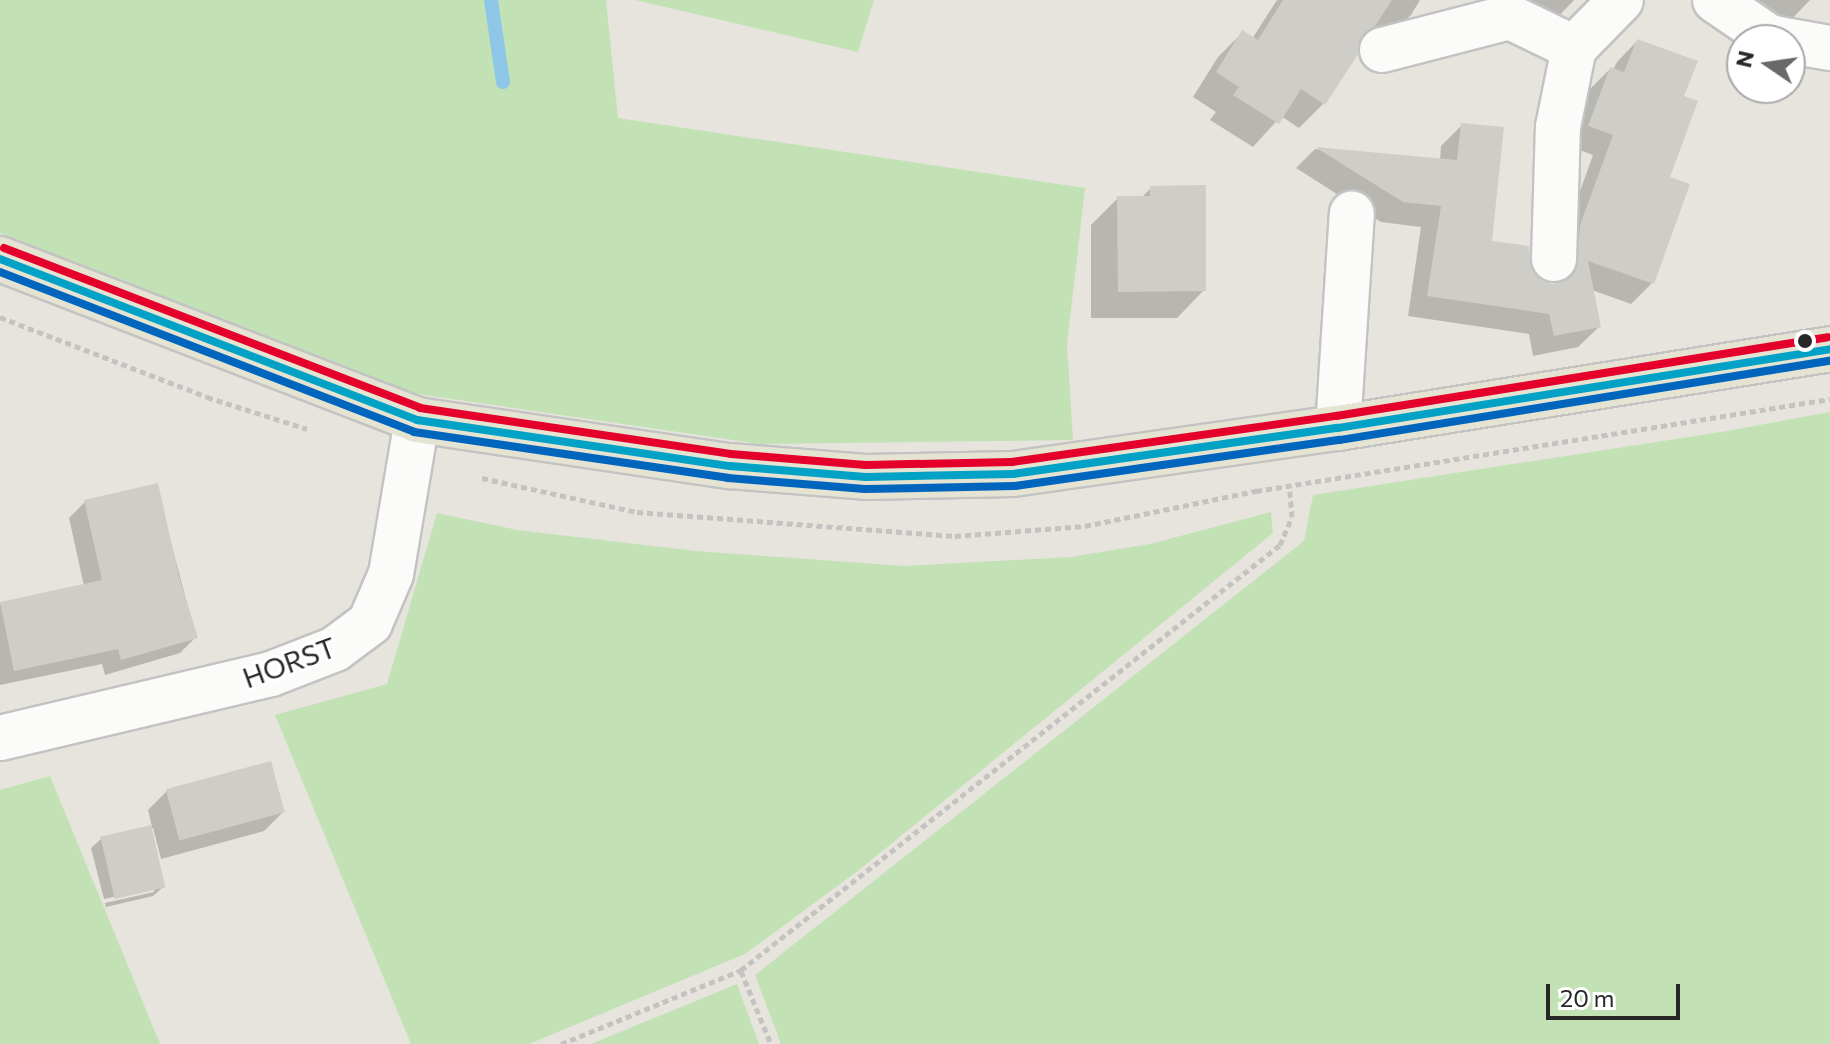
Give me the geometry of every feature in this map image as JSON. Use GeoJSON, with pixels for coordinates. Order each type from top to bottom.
{"type":"FeatureCollection","features":[{"type":"Feature","properties":{"kind":"main road"},"geometry":{"type":"LineString","coordinates":[[0,259],[417,420],[730,466],[866,477],[1013,474],[1338,428],[1830,349]]}},
{"type":"Feature","properties":{"kind":"street"},"geometry":{"type":"LineString","coordinates":[[1554,259],[1558,127],[1574,48],[1621,0]]}},
{"type":"Feature","properties":{"kind":"street"},"geometry":{"type":"LineString","coordinates":[[1715,0],[1750,24]]}},
{"type":"Feature","properties":{"kind":"street"},"geometry":{"type":"LineString","coordinates":[[1382,50],[1508,8],[1574,48]]}},
{"type":"Feature","properties":{"kind":"street"},"geometry":{"type":"LineString","coordinates":[[1806,44],[1830,48]]}},
{"type":"Feature","properties":{"kind":"street"},"geometry":{"type":"LineString","coordinates":[[1338,428],[1352,213]]}},
{"type":"Feature","properties":{"kind":"street","name":"HORST"},"geometry":{"type":"LineString","coordinates":[[0,738],[271,674],[335,649],[347,641],[370,623],[391,574],[417,420]]}},
{"type":"Feature","properties":{"kind":"path"},"geometry":{"type":"LineString","coordinates":[[561,1044],[741,970],[1280,545],[1292,517],[1289,486]]}},
{"type":"Feature","properties":{"kind":"path"},"geometry":{"type":"LineString","coordinates":[[741,970],[771,1044]]}},
{"type":"Feature","properties":{"kind":"green space"},"geometry":{"type":"Polygon","coordinates":[[[0,0],[606,0],[618,118],[1085,188],[1067,345],[1073,440],[760,444],[417,394],[0,233],[0,0]]]}},
{"type":"Feature","properties":{"kind":"green space"},"geometry":{"type":"Polygon","coordinates":[[[635,0],[874,0],[858,52],[635,0]]]}},
{"type":"Feature","properties":{"kind":"green space"},"geometry":{"type":"Polygon","coordinates":[[[1830,412],[1830,1044],[781,1044],[755,975],[1304,541],[1313,495],[1721,432],[1830,412]]]}},
{"type":"Feature","properties":{"kind":"green space"},"geometry":{"type":"Polygon","coordinates":[[[1271,512],[1273,533],[859,870],[745,954],[529,1044],[411,1044],[275,715],[387,684],[437,513],[517,530],[696,551],[905,566],[1071,557],[1150,544],[1271,512]]]}},
{"type":"Feature","properties":{"kind":"green space"},"geometry":{"type":"Polygon","coordinates":[[[50,776],[160,1044],[0,1044],[0,790],[50,776]]]}},
{"type":"Feature","properties":{"kind":"green space"},"geometry":{"type":"Polygon","coordinates":[[[737,984],[759,1044],[591,1044],[737,984]]]}},
{"type":"Feature","properties":{"kind":"building"},"geometry":{"type":"Polygon","coordinates":[[[1283,0],[1392,0],[1375,26],[1364,33],[1358,54],[1325,105],[1301,89],[1279,124],[1233,95],[1239,87],[1216,72],[1242,30],[1258,40],[1283,0]]]}},
{"type":"Feature","properties":{"kind":"building"},"geometry":{"type":"Polygon","coordinates":[[[1637,39],[1698,61],[1684,96],[1698,101],[1670,177],[1690,184],[1654,284],[1588,261],[1601,327],[1554,336],[1549,314],[1427,296],[1441,206],[1403,202],[1315,147],[1457,160],[1461,123],[1504,127],[1492,241],[1529,246],[1532,270],[1540,280],[1552,284],[1565,281],[1576,271],[1580,225],[1613,135],[1588,126],[1610,67],[1624,72],[1637,39]]]}},
{"type":"Feature","properties":{"kind":"building"},"geometry":{"type":"Polygon","coordinates":[[[1206,185],[1206,291],[1118,292],[1117,196],[1150,196],[1150,186],[1206,185]]]}},
{"type":"Feature","properties":{"kind":"building"},"geometry":{"type":"Polygon","coordinates":[[[158,483],[179,577],[198,638],[121,660],[118,649],[14,671],[0,602],[102,580],[84,500],[158,483]]]}},
{"type":"Feature","properties":{"kind":"building"},"geometry":{"type":"Polygon","coordinates":[[[271,761],[285,812],[179,840],[166,789],[271,761]]]}},
{"type":"Feature","properties":{"kind":"building"},"geometry":{"type":"Polygon","coordinates":[[[151,825],[165,887],[115,899],[100,837],[151,825]]]}},
{"type":"Feature","properties":{"kind":"waterway"},"geometry":{"type":"LineString","coordinates":[[491,0],[503,82]]}},
{"type":"Feature","properties":{"kind":"transit line"},"geometry":{"type":"LineString","coordinates":[[4,248],[420,408],[731,454],[866,465],[1012,462],[1336,416],[1828,337]]}},
{"type":"Feature","properties":{"kind":"transit line"},"geometry":{"type":"LineString","coordinates":[[0,259],[417,420],[730,466],[866,477],[1013,474],[1338,428],[1830,349]]}},
{"type":"Feature","properties":{"kind":"transit line"},"geometry":{"type":"LineString","coordinates":[[0,272],[414,432],[728,478],[865,489],[1015,486],[1340,440],[1830,361]]}}]}
